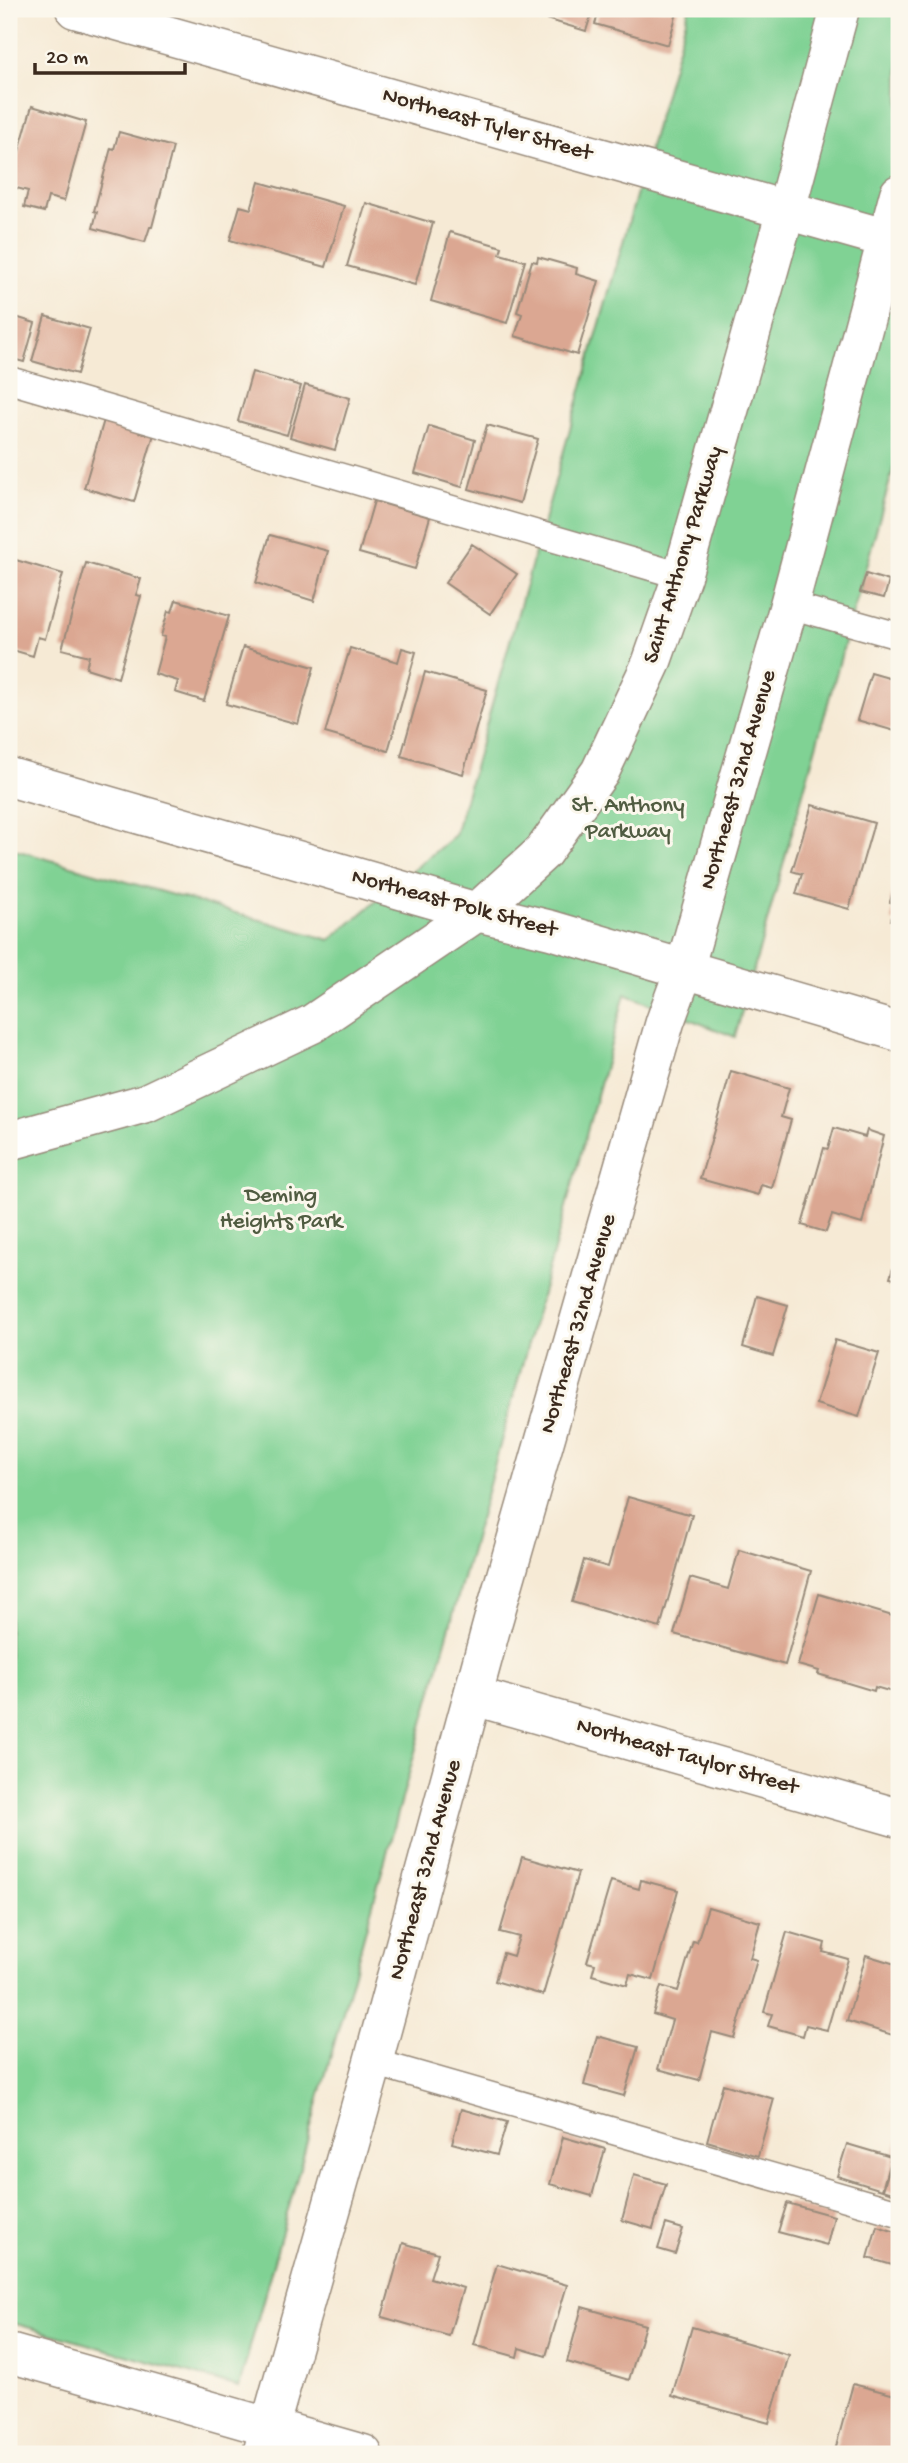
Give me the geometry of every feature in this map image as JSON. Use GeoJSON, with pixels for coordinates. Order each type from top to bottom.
{"type":"FeatureCollection","features":[{"type":"Feature","properties":{"kind":"street","name":"Northeast Tyler Street"},"geometry":{"type":"LineString","coordinates":[[75,9],[893,240]]}},
{"type":"Feature","properties":{"kind":"street","name":"Saint Anthony Parkway"},"geometry":{"type":"LineString","coordinates":[[9,1141],[146,1103],[312,1024],[477,912],[543,852],[600,772],[651,664],[682,576],[840,9]]}},
{"type":"Feature","properties":{"kind":"street","name":"Northeast 32nd Avenue"},"geometry":{"type":"LineString","coordinates":[[266,2441],[665,1022],[684,970],[893,240],[899,194]]}},
{"type":"Feature","properties":{"kind":"street","name":"Northeast Polk Street"},"geometry":{"type":"LineString","coordinates":[[9,777],[477,912],[551,930],[899,1032]]}},
{"type":"Feature","properties":{"kind":"street","name":"Northeast Taylor Street"},"geometry":{"type":"LineString","coordinates":[[474,1696],[899,1818]]}},
{"type":"Feature","properties":{"kind":"street"},"geometry":{"type":"LineString","coordinates":[[9,2353],[266,2441],[363,2454]]}},
{"type":"Feature","properties":{"kind":"lane"},"geometry":{"type":"LineString","coordinates":[[9,380],[682,576]]}},
{"type":"Feature","properties":{"kind":"lane"},"geometry":{"type":"LineString","coordinates":[[789,605],[899,636]]}},
{"type":"Feature","properties":{"kind":"lane"},"geometry":{"type":"LineString","coordinates":[[373,2063],[899,2213]]}},
{"type":"Feature","properties":{"kind":"green space","name":"Deming Heights Park"},"geometry":{"type":"Polygon","coordinates":[[[689,9],[899,9],[899,448],[735,1037],[625,994],[239,2387],[9,2322],[9,848],[330,940],[455,835],[689,9]]]}},
{"type":"Feature","properties":{"kind":"building"},"geometry":{"type":"Polygon","coordinates":[[[535,9],[593,9],[586,31],[533,15],[535,9]]]}},
{"type":"Feature","properties":{"kind":"building"},"geometry":{"type":"Polygon","coordinates":[[[600,9],[678,9],[668,45],[595,24],[600,9]]]}},
{"type":"Feature","properties":{"kind":"building"},"geometry":{"type":"Polygon","coordinates":[[[32,106],[86,122],[64,201],[48,197],[44,212],[24,207],[28,191],[9,186],[32,106]]]}},
{"type":"Feature","properties":{"kind":"building"},"geometry":{"type":"Polygon","coordinates":[[[119,132],[173,147],[152,227],[145,242],[93,228],[97,212],[94,211],[111,148],[114,149],[119,132]]]}},
{"type":"Feature","properties":{"kind":"building"},"geometry":{"type":"Polygon","coordinates":[[[259,182],[344,206],[326,267],[230,240],[240,206],[251,209],[259,182]]]}},
{"type":"Feature","properties":{"kind":"building"},"geometry":{"type":"Polygon","coordinates":[[[366,203],[433,223],[415,285],[347,266],[366,203]]]}},
{"type":"Feature","properties":{"kind":"building"},"geometry":{"type":"Polygon","coordinates":[[[450,232],[502,247],[500,254],[525,261],[507,323],[431,301],[450,232]]]}},
{"type":"Feature","properties":{"kind":"building"},"geometry":{"type":"Polygon","coordinates":[[[538,257],[577,268],[576,274],[599,281],[577,355],[515,336],[522,314],[517,312],[532,261],[537,262],[538,257]]]}},
{"type":"Feature","properties":{"kind":"building"},"geometry":{"type":"Polygon","coordinates":[[[9,315],[35,323],[24,362],[9,358],[9,315]]]}},
{"type":"Feature","properties":{"kind":"building"},"geometry":{"type":"Polygon","coordinates":[[[45,316],[90,329],[77,374],[32,361],[45,316]]]}},
{"type":"Feature","properties":{"kind":"building"},"geometry":{"type":"Polygon","coordinates":[[[252,372],[301,386],[287,435],[238,421],[252,372]]]}},
{"type":"Feature","properties":{"kind":"building"},"geometry":{"type":"Polygon","coordinates":[[[305,385],[350,398],[335,450],[290,437],[305,385]]]}},
{"type":"Feature","properties":{"kind":"building"},"geometry":{"type":"Polygon","coordinates":[[[104,420],[154,434],[134,502],[84,488],[104,420]]]}},
{"type":"Feature","properties":{"kind":"building"},"geometry":{"type":"Polygon","coordinates":[[[487,425],[538,439],[520,503],[469,489],[487,425]]]}},
{"type":"Feature","properties":{"kind":"building"},"geometry":{"type":"Polygon","coordinates":[[[429,426],[475,440],[462,487],[415,473],[429,426]]]}},
{"type":"Feature","properties":{"kind":"building"},"geometry":{"type":"Polygon","coordinates":[[[374,501],[430,517],[415,569],[359,553],[374,501]]]}},
{"type":"Feature","properties":{"kind":"building"},"geometry":{"type":"Polygon","coordinates":[[[270,535],[328,551],[314,601],[256,583],[270,535]]]}},
{"type":"Feature","properties":{"kind":"building"},"geometry":{"type":"Polygon","coordinates":[[[472,544],[517,574],[490,614],[445,583],[472,544]]]}},
{"type":"Feature","properties":{"kind":"building"},"geometry":{"type":"Polygon","coordinates":[[[9,558],[63,574],[45,639],[38,637],[33,656],[9,649],[9,558]]]}},
{"type":"Feature","properties":{"kind":"building"},"geometry":{"type":"Polygon","coordinates":[[[86,563],[141,579],[136,595],[141,596],[118,678],[86,668],[89,656],[62,649],[86,563]]]}},
{"type":"Feature","properties":{"kind":"building"},"geometry":{"type":"Polygon","coordinates":[[[866,574],[889,581],[884,598],[860,592],[866,574]]]}},
{"type":"Feature","properties":{"kind":"building"},"geometry":{"type":"Polygon","coordinates":[[[176,600],[229,616],[204,701],[175,692],[178,681],[155,674],[165,637],[161,636],[168,611],[172,612],[176,600]]]}},
{"type":"Feature","properties":{"kind":"building"},"geometry":{"type":"Polygon","coordinates":[[[243,647],[314,667],[298,724],[226,704],[243,647]]]}},
{"type":"Feature","properties":{"kind":"building"},"geometry":{"type":"Polygon","coordinates":[[[350,648],[398,662],[402,648],[416,652],[388,751],[325,733],[350,648]]]}},
{"type":"Feature","properties":{"kind":"building"},"geometry":{"type":"Polygon","coordinates":[[[425,672],[487,690],[463,774],[401,756],[425,672]]]}},
{"type":"Feature","properties":{"kind":"building"},"geometry":{"type":"Polygon","coordinates":[[[871,673],[899,681],[898,732],[857,720],[871,673]]]}},
{"type":"Feature","properties":{"kind":"building"},"geometry":{"type":"Polygon","coordinates":[[[812,805],[874,823],[849,909],[796,894],[802,874],[792,871],[812,805]]]}},
{"type":"Feature","properties":{"kind":"building"},"geometry":{"type":"Polygon","coordinates":[[[899,871],[899,922],[891,920],[895,904],[890,902],[899,871]]]}},
{"type":"Feature","properties":{"kind":"building"},"geometry":{"type":"Polygon","coordinates":[[[731,1071],[789,1088],[781,1117],[791,1120],[772,1188],[761,1185],[758,1195],[700,1179],[731,1071]]]}},
{"type":"Feature","properties":{"kind":"building"},"geometry":{"type":"Polygon","coordinates":[[[834,1128],[865,1137],[867,1130],[884,1136],[862,1224],[832,1215],[826,1232],[802,1225],[824,1148],[828,1149],[834,1128]]]}},
{"type":"Feature","properties":{"kind":"building"},"geometry":{"type":"Polygon","coordinates":[[[899,1247],[899,1280],[890,1278],[899,1247]]]}},
{"type":"Feature","properties":{"kind":"building"},"geometry":{"type":"Polygon","coordinates":[[[757,1296],[788,1305],[773,1356],[743,1347],[757,1296]]]}},
{"type":"Feature","properties":{"kind":"building"},"geometry":{"type":"Polygon","coordinates":[[[835,1340],[879,1353],[859,1417],[816,1404],[835,1340]]]}},
{"type":"Feature","properties":{"kind":"building"},"geometry":{"type":"Polygon","coordinates":[[[628,1497],[692,1515],[660,1628],[572,1602],[584,1560],[608,1567],[628,1497]]]}},
{"type":"Feature","properties":{"kind":"building"},"geometry":{"type":"Polygon","coordinates":[[[739,1550],[811,1571],[785,1665],[674,1634],[690,1578],[728,1589],[739,1550]]]}},
{"type":"Feature","properties":{"kind":"building"},"geometry":{"type":"Polygon","coordinates":[[[819,1594],[899,1618],[899,1694],[875,1687],[874,1691],[798,1665],[819,1594]]]}},
{"type":"Feature","properties":{"kind":"building"},"geometry":{"type":"Polygon","coordinates":[[[522,1857],[578,1873],[543,1995],[495,1981],[503,1953],[513,1956],[519,1937],[500,1932],[522,1857]]]}},
{"type":"Feature","properties":{"kind":"building"},"geometry":{"type":"Polygon","coordinates":[[[641,1880],[678,1890],[653,1980],[630,1974],[627,1985],[592,1975],[595,1964],[587,1962],[611,1881],[639,1889],[641,1880]]]}},
{"type":"Feature","properties":{"kind":"building"},"geometry":{"type":"Polygon","coordinates":[[[708,1907],[760,1922],[750,1958],[757,1960],[734,2038],[712,2032],[699,2080],[658,2069],[672,2020],[653,2014],[661,1986],[678,1991],[693,1941],[697,1942],[708,1907]]]}},
{"type":"Feature","properties":{"kind":"building"},"geometry":{"type":"Polygon","coordinates":[[[787,1932],[825,1943],[823,1952],[848,1959],[827,2030],[806,2025],[803,2036],[768,2026],[772,2014],[764,2012],[787,1932]]]}},
{"type":"Feature","properties":{"kind":"building"},"geometry":{"type":"Polygon","coordinates":[[[866,1955],[895,1964],[899,1958],[899,2037],[847,2021],[866,1955]]]}},
{"type":"Feature","properties":{"kind":"building"},"geometry":{"type":"Polygon","coordinates":[[[597,2036],[638,2047],[624,2096],[584,2085],[597,2036]]]}},
{"type":"Feature","properties":{"kind":"building"},"geometry":{"type":"Polygon","coordinates":[[[723,2084],[774,2099],[758,2156],[707,2141],[723,2084]]]}},
{"type":"Feature","properties":{"kind":"building"},"geometry":{"type":"Polygon","coordinates":[[[461,2109],[507,2122],[497,2155],[452,2143],[461,2109]]]}},
{"type":"Feature","properties":{"kind":"building"},"geometry":{"type":"Polygon","coordinates":[[[563,2137],[605,2149],[592,2196],[550,2184],[563,2137]]]}},
{"type":"Feature","properties":{"kind":"building"},"geometry":{"type":"Polygon","coordinates":[[[899,2137],[899,2195],[883,2190],[899,2137]]]}},
{"type":"Feature","properties":{"kind":"building"},"geometry":{"type":"Polygon","coordinates":[[[847,2144],[891,2157],[882,2190],[837,2176],[847,2144]]]}},
{"type":"Feature","properties":{"kind":"building"},"geometry":{"type":"Polygon","coordinates":[[[634,2175],[666,2184],[653,2229],[622,2220],[634,2175]]]}},
{"type":"Feature","properties":{"kind":"building"},"geometry":{"type":"Polygon","coordinates":[[[787,2203],[834,2216],[827,2245],[778,2232],[787,2203]]]}},
{"type":"Feature","properties":{"kind":"building"},"geometry":{"type":"Polygon","coordinates":[[[666,2224],[683,2229],[675,2254],[658,2249],[666,2224]]]}},
{"type":"Feature","properties":{"kind":"building"},"geometry":{"type":"Polygon","coordinates":[[[877,2226],[899,2233],[899,2267],[868,2258],[877,2226]]]}},
{"type":"Feature","properties":{"kind":"building"},"geometry":{"type":"Polygon","coordinates":[[[403,2243],[438,2253],[430,2278],[463,2288],[449,2336],[382,2317],[403,2243]]]}},
{"type":"Feature","properties":{"kind":"building"},"geometry":{"type":"Polygon","coordinates":[[[497,2264],[567,2285],[546,2356],[519,2348],[517,2357],[474,2345],[497,2264]]]}},
{"type":"Feature","properties":{"kind":"building"},"geometry":{"type":"Polygon","coordinates":[[[582,2307],[645,2325],[629,2380],[567,2362],[582,2307]]]}},
{"type":"Feature","properties":{"kind":"building"},"geometry":{"type":"Polygon","coordinates":[[[692,2327],[789,2355],[769,2423],[672,2396],[692,2327]]]}},
{"type":"Feature","properties":{"kind":"building"},"geometry":{"type":"Polygon","coordinates":[[[853,2384],[899,2396],[898,2454],[834,2454],[853,2384]]]}},
{"type":"Feature","properties":{"kind":"park label","name":"St. Anthony Parkway"},"geometry":{"type":"Point","coordinates":[628,819]}}]}
